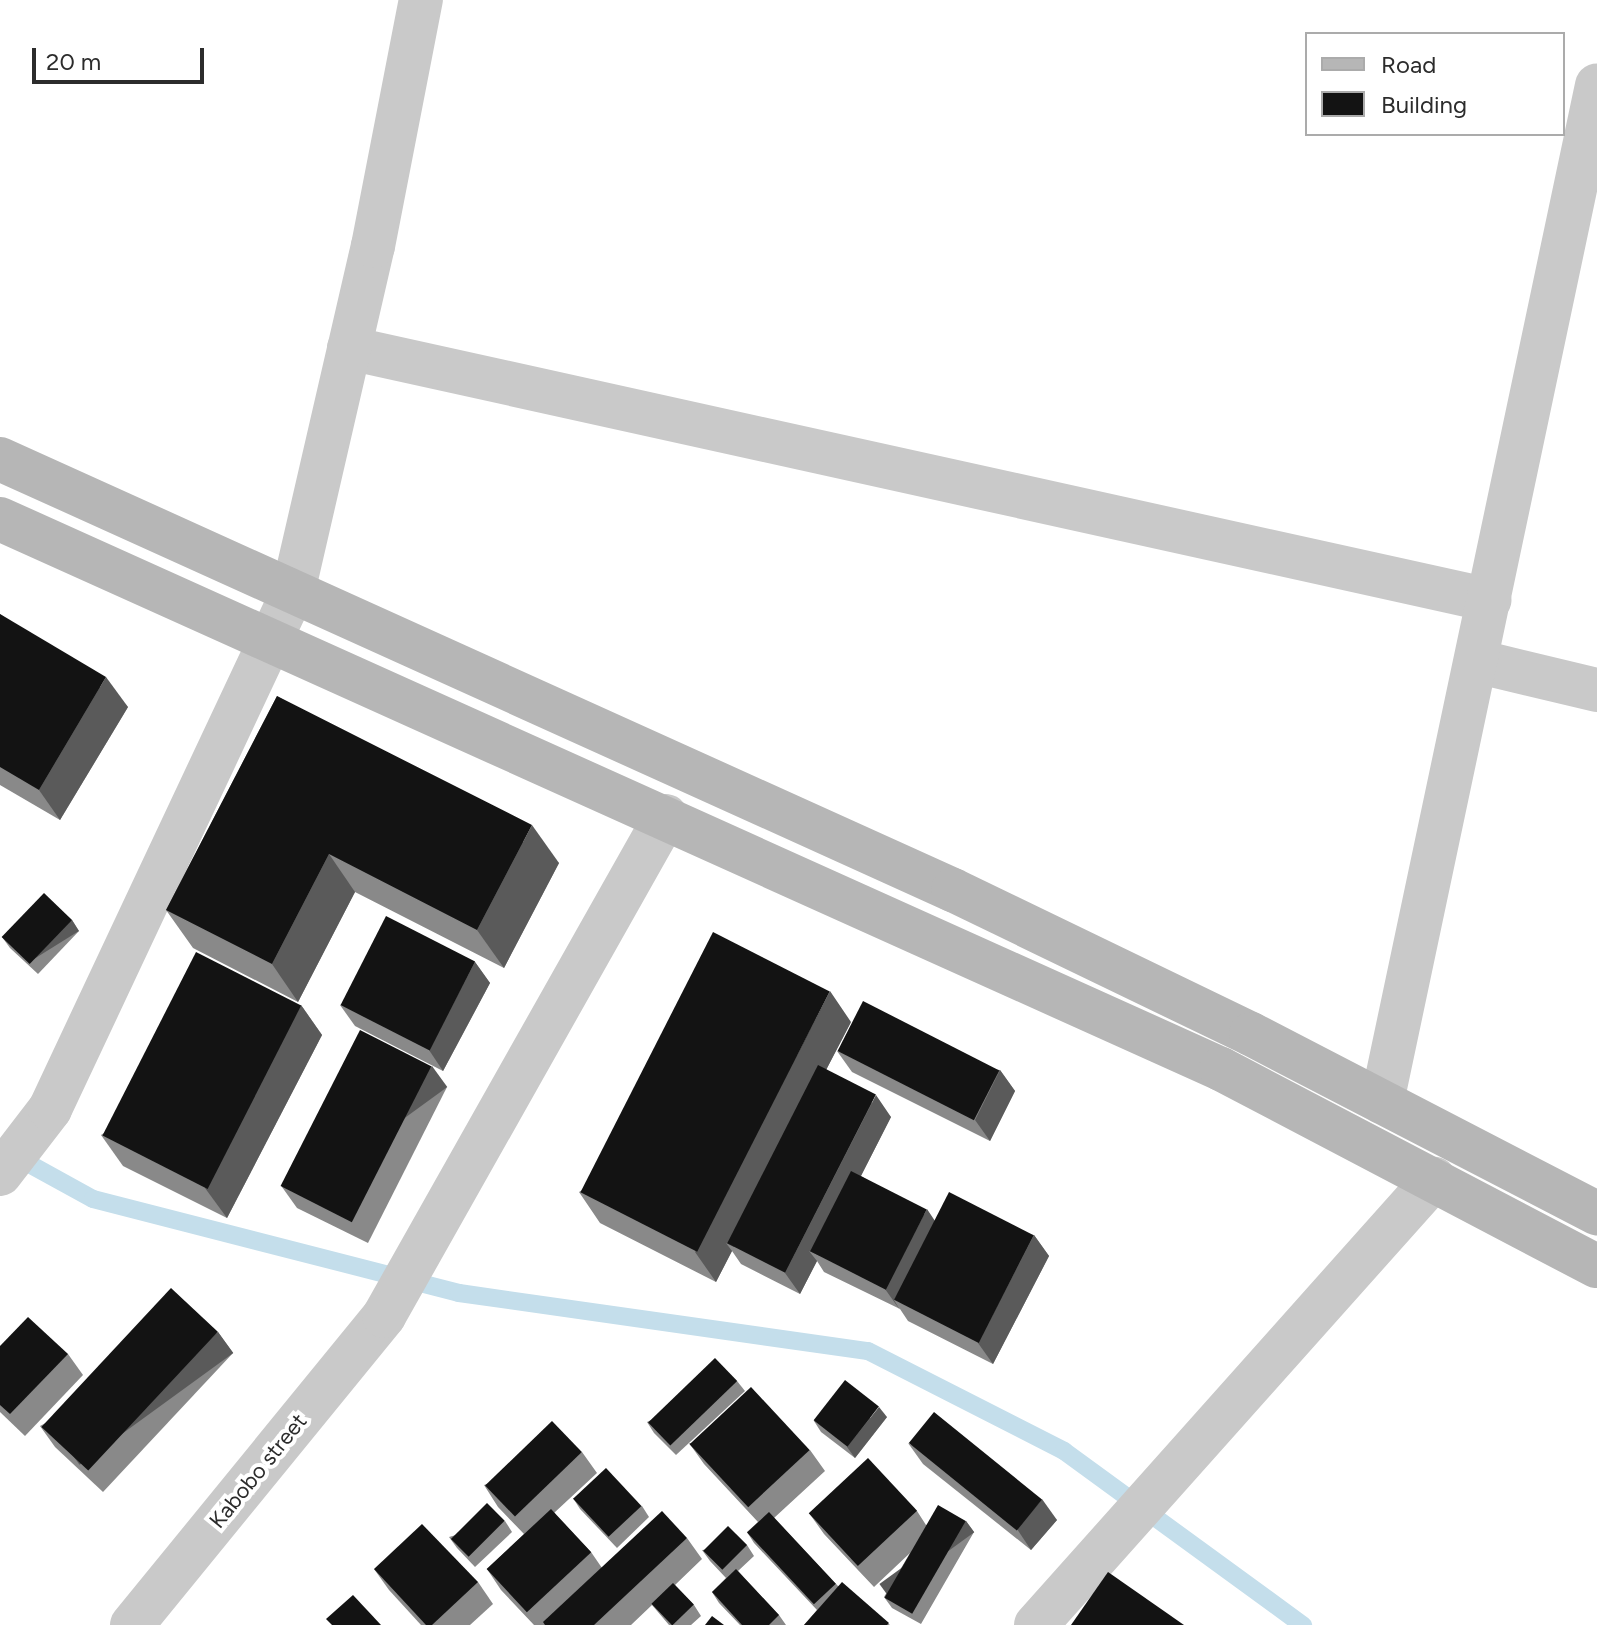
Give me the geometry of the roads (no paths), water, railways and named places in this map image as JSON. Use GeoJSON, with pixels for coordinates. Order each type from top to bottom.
{"type":"FeatureCollection","features":[{"type":"Feature","properties":{"kind":"main road"},"geometry":{"type":"LineString","coordinates":[[0,459],[953,890],[1382,1102],[1597,1213]]}},
{"type":"Feature","properties":{"kind":"main road"},"geometry":{"type":"LineString","coordinates":[[0,519],[271,643],[666,816],[1221,1069],[1597,1266]]}},
{"type":"Feature","properties":{"kind":"street"},"geometry":{"type":"LineString","coordinates":[[0,1174],[50,1109],[293,592],[349,348],[421,0]]}},
{"type":"Feature","properties":{"kind":"street"},"geometry":{"type":"LineString","coordinates":[[1382,1102],[1597,85]]}},
{"type":"Feature","properties":{"kind":"street"},"geometry":{"type":"LineString","coordinates":[[349,348],[1489,600]]}},
{"type":"Feature","properties":{"kind":"street"},"geometry":{"type":"LineString","coordinates":[[1476,661],[1597,690]]}},
{"type":"Feature","properties":{"kind":"street","name":"Kabobo street"},"geometry":{"type":"LineString","coordinates":[[132,1625],[384,1316],[666,816]]}},
{"type":"Feature","properties":{"kind":"street"},"geometry":{"type":"LineString","coordinates":[[1036,1625],[1434,1179]]}},
{"type":"Feature","properties":{"kind":"waterway"},"geometry":{"type":"LineString","coordinates":[[13,1155],[93,1199],[459,1293],[868,1351],[1064,1451],[1303,1625]]}}]}
